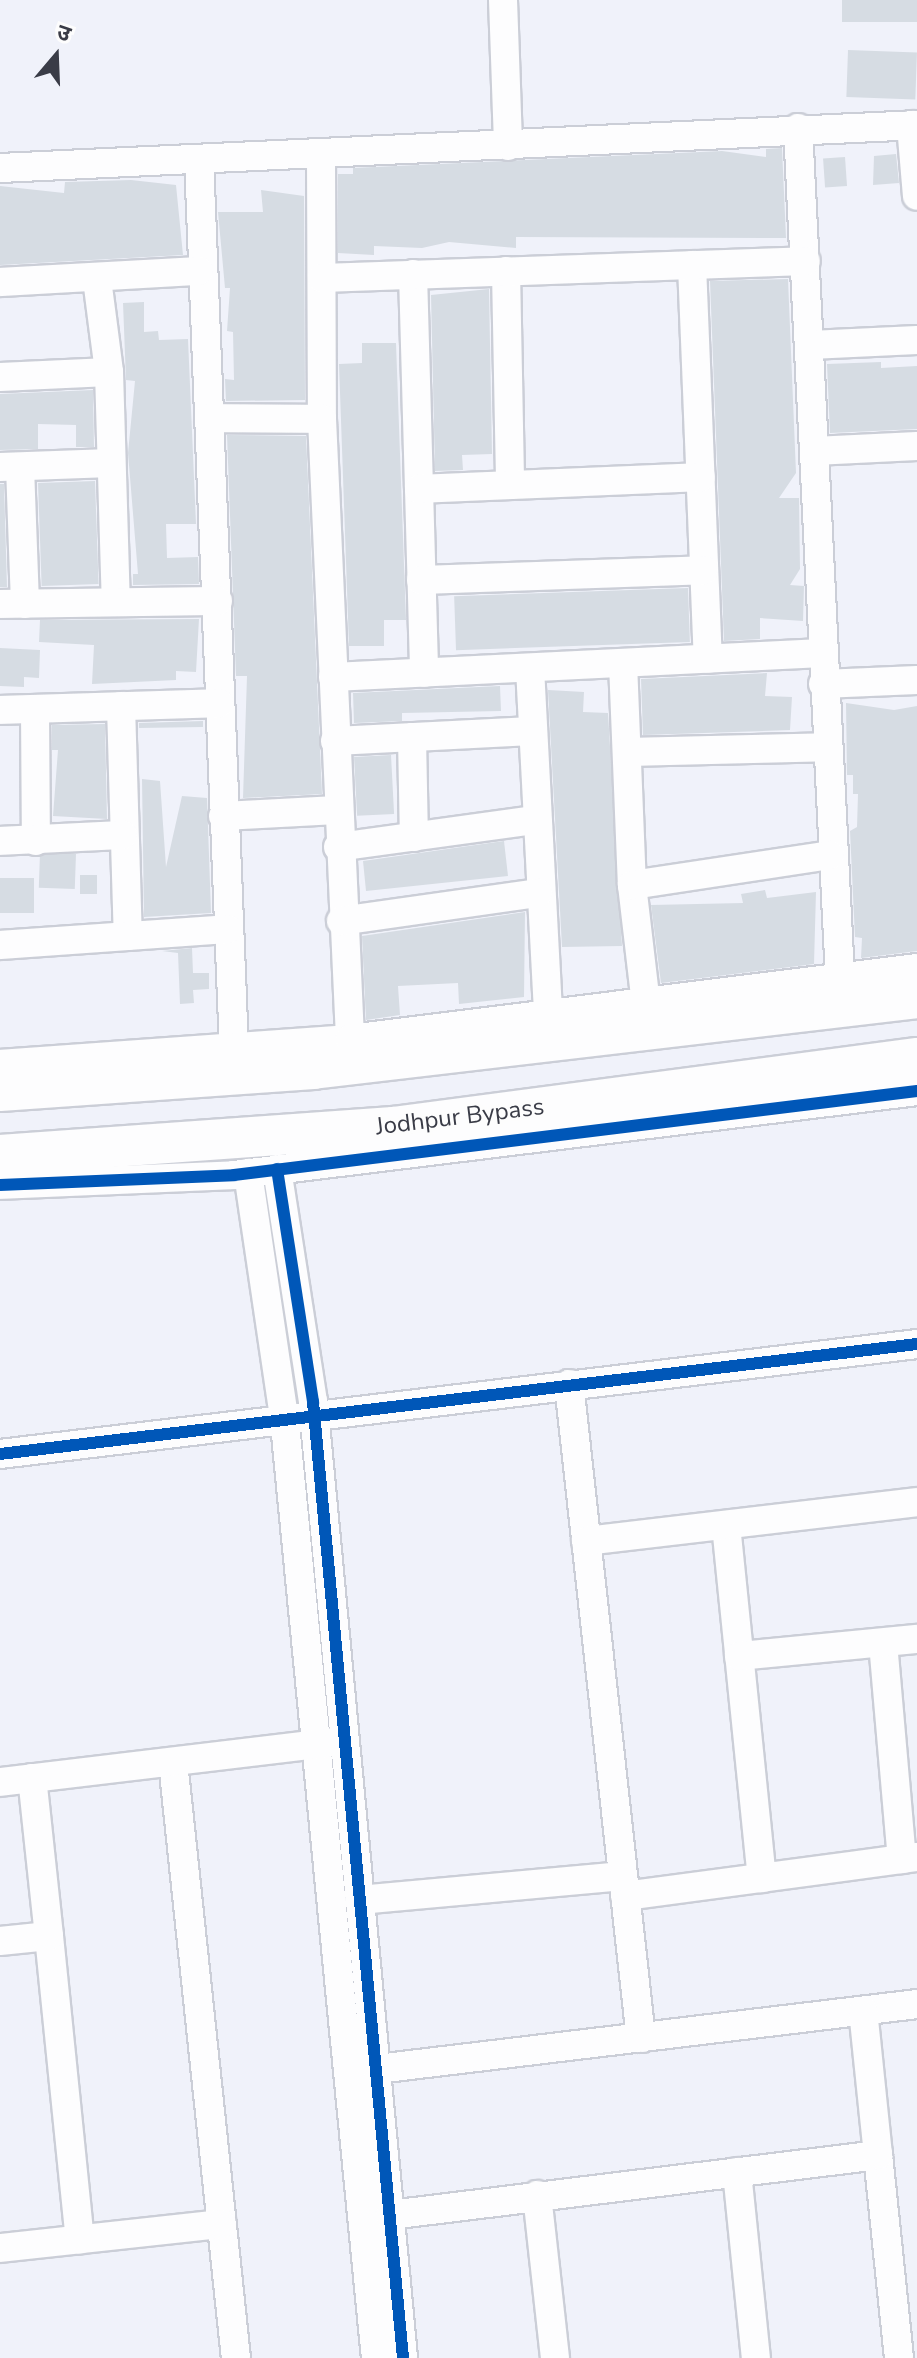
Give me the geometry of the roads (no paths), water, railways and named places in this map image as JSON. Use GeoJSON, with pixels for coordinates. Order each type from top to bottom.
{"type":"FeatureCollection","features":[{"type":"Feature","properties":{"kind":"highway"},"geometry":{"type":"LineString","coordinates":[[0,1091],[313,1069],[917,998]]}},
{"type":"Feature","properties":{"kind":"highway","name":"Jodhpur Bypass"},"geometry":{"type":"LineString","coordinates":[[0,1155],[393,1127],[917,1058]]}},
{"type":"Feature","properties":{"kind":"street"},"geometry":{"type":"LineString","coordinates":[[503,0],[508,146]]}},
{"type":"Feature","properties":{"kind":"street"},"geometry":{"type":"LineString","coordinates":[[0,168],[508,146],[798,128],[914,125],[917,196]]}},
{"type":"Feature","properties":{"kind":"street"},"geometry":{"type":"LineString","coordinates":[[798,128],[810,345],[830,855],[840,979]]}},
{"type":"Feature","properties":{"kind":"street"},"geometry":{"type":"LineString","coordinates":[[321,154],[322,419],[341,921],[350,1039]]}},
{"type":"Feature","properties":{"kind":"street"},"geometry":{"type":"LineString","coordinates":[[199,159],[199,271],[218,601],[227,929],[234,1048]]}},
{"type":"Feature","properties":{"kind":"street"},"geometry":{"type":"LineString","coordinates":[[322,278],[806,261]]}},
{"type":"Feature","properties":{"kind":"street"},"geometry":{"type":"LineString","coordinates":[[692,265],[708,659]]}},
{"type":"Feature","properties":{"kind":"street"},"geometry":{"type":"LineString","coordinates":[[0,282],[199,271]]}},
{"type":"Feature","properties":{"kind":"street"},"geometry":{"type":"LineString","coordinates":[[506,271],[510,485]]}},
{"type":"Feature","properties":{"kind":"street"},"geometry":{"type":"LineString","coordinates":[[413,274],[424,673]]}},
{"type":"Feature","properties":{"kind":"street"},"geometry":{"type":"LineString","coordinates":[[97,279],[109,372],[116,602]]}},
{"type":"Feature","properties":{"kind":"street"},"geometry":{"type":"LineString","coordinates":[[810,345],[917,340]]}},
{"type":"Feature","properties":{"kind":"street"},"geometry":{"type":"LineString","coordinates":[[0,377],[109,372]]}},
{"type":"Feature","properties":{"kind":"street"},"geometry":{"type":"LineString","coordinates":[[209,418],[322,419]]}},
{"type":"Feature","properties":{"kind":"street"},"geometry":{"type":"LineString","coordinates":[[814,451],[917,446]]}},
{"type":"Feature","properties":{"kind":"street"},"geometry":{"type":"LineString","coordinates":[[111,463],[10,467],[12,604],[218,601]]}},
{"type":"Feature","properties":{"kind":"street"},"geometry":{"type":"LineString","coordinates":[[419,489],[701,477]]}},
{"type":"Feature","properties":{"kind":"street"},"geometry":{"type":"LineString","coordinates":[[421,580],[704,570]]}},
{"type":"Feature","properties":{"kind":"street"},"geometry":{"type":"LineString","coordinates":[[333,677],[822,653]]}},
{"type":"Feature","properties":{"kind":"street"},"geometry":{"type":"LineString","coordinates":[[623,663],[632,885],[646,1005]]}},
{"type":"Feature","properties":{"kind":"street"},"geometry":{"type":"LineString","coordinates":[[530,668],[538,893],[548,1014]]}},
{"type":"Feature","properties":{"kind":"street"},"geometry":{"type":"LineString","coordinates":[[823,684],[917,680]]}},
{"type":"Feature","properties":{"kind":"street"},"geometry":{"type":"LineString","coordinates":[[0,710],[219,703]]}},
{"type":"Feature","properties":{"kind":"street"},"geometry":{"type":"LineString","coordinates":[[121,706],[128,936]]}},
{"type":"Feature","properties":{"kind":"street"},"geometry":{"type":"LineString","coordinates":[[35,709],[36,841]]}},
{"type":"Feature","properties":{"kind":"street"},"geometry":{"type":"LineString","coordinates":[[335,741],[532,731]]}},
{"type":"Feature","properties":{"kind":"street"},"geometry":{"type":"LineString","coordinates":[[412,737],[414,837]]}},
{"type":"Feature","properties":{"kind":"street"},"geometry":{"type":"LineString","coordinates":[[627,752],[826,747]]}},
{"type":"Feature","properties":{"kind":"street"},"geometry":{"type":"LineString","coordinates":[[223,816],[337,810]]}},
{"type":"Feature","properties":{"kind":"street"},"geometry":{"type":"LineString","coordinates":[[338,847],[535,820]]}},
{"type":"Feature","properties":{"kind":"street"},"geometry":{"type":"LineString","coordinates":[[0,841],[123,835]]}},
{"type":"Feature","properties":{"kind":"street"},"geometry":{"type":"LineString","coordinates":[[632,885],[830,855]]}},
{"type":"Feature","properties":{"kind":"street"},"geometry":{"type":"LineString","coordinates":[[341,921],[538,893]]}},
{"type":"Feature","properties":{"kind":"street"},"geometry":{"type":"LineString","coordinates":[[0,945],[227,929]]}},
{"type":"Feature","properties":{"kind":"street"},"geometry":{"type":"LineString","coordinates":[[0,1064],[350,1039],[646,1005],[917,968]]}},
{"type":"Feature","properties":{"kind":"street"},"geometry":{"type":"LineString","coordinates":[[0,1185],[248,1173],[917,1091]]}},
{"type":"Feature","properties":{"kind":"street"},"geometry":{"type":"LineString","coordinates":[[277,1169],[313,1411],[330,1743],[376,2357]]}},
{"type":"Feature","properties":{"kind":"street"},"geometry":{"type":"LineString","coordinates":[[248,1173],[330,1743],[359,1900],[390,2215],[376,2357]]}},
{"type":"Feature","properties":{"kind":"street"},"geometry":{"type":"LineString","coordinates":[[0,1454],[917,1331]]}},
{"type":"Feature","properties":{"kind":"street"},"geometry":{"type":"LineString","coordinates":[[313,1411],[917,1344]]}},
{"type":"Feature","properties":{"kind":"street"},"geometry":{"type":"LineString","coordinates":[[569,1384],[641,2038]]}},
{"type":"Feature","properties":{"kind":"street"},"geometry":{"type":"LineString","coordinates":[[0,1438],[284,1415]]}},
{"type":"Feature","properties":{"kind":"street"},"geometry":{"type":"LineString","coordinates":[[586,1541],[917,1502]]}},
{"type":"Feature","properties":{"kind":"street"},"geometry":{"type":"LineString","coordinates":[[726,1525],[762,1878]]}},
{"type":"Feature","properties":{"kind":"street"},"geometry":{"type":"LineString","coordinates":[[739,1656],[917,1639]]}},
{"type":"Feature","properties":{"kind":"street"},"geometry":{"type":"LineString","coordinates":[[359,1900],[762,1878],[909,1858],[883,1643]]}},
{"type":"Feature","properties":{"kind":"street"},"geometry":{"type":"LineString","coordinates":[[0,1782],[330,1743]]}},
{"type":"Feature","properties":{"kind":"street"},"geometry":{"type":"LineString","coordinates":[[173,1762],[236,2358]]}},
{"type":"Feature","properties":{"kind":"street"},"geometry":{"type":"LineString","coordinates":[[32,1778],[80,2239]]}},
{"type":"Feature","properties":{"kind":"street"},"geometry":{"type":"LineString","coordinates":[[0,1941],[49,1936]]}},
{"type":"Feature","properties":{"kind":"street"},"geometry":{"type":"LineString","coordinates":[[377,2069],[917,2004]]}},
{"type":"Feature","properties":{"kind":"street"},"geometry":{"type":"LineString","coordinates":[[863,2011],[878,2155],[906,2324],[899,2358]]}},
{"type":"Feature","properties":{"kind":"street"},"geometry":{"type":"LineString","coordinates":[[390,2215],[878,2155]]}},
{"type":"Feature","properties":{"kind":"street"},"geometry":{"type":"LineString","coordinates":[[737,2172],[756,2358]]}},
{"type":"Feature","properties":{"kind":"street"},"geometry":{"type":"LineString","coordinates":[[537,2195],[555,2358]]}},
{"type":"Feature","properties":{"kind":"street"},"geometry":{"type":"LineString","coordinates":[[0,2248],[222,2224]]}}]}
